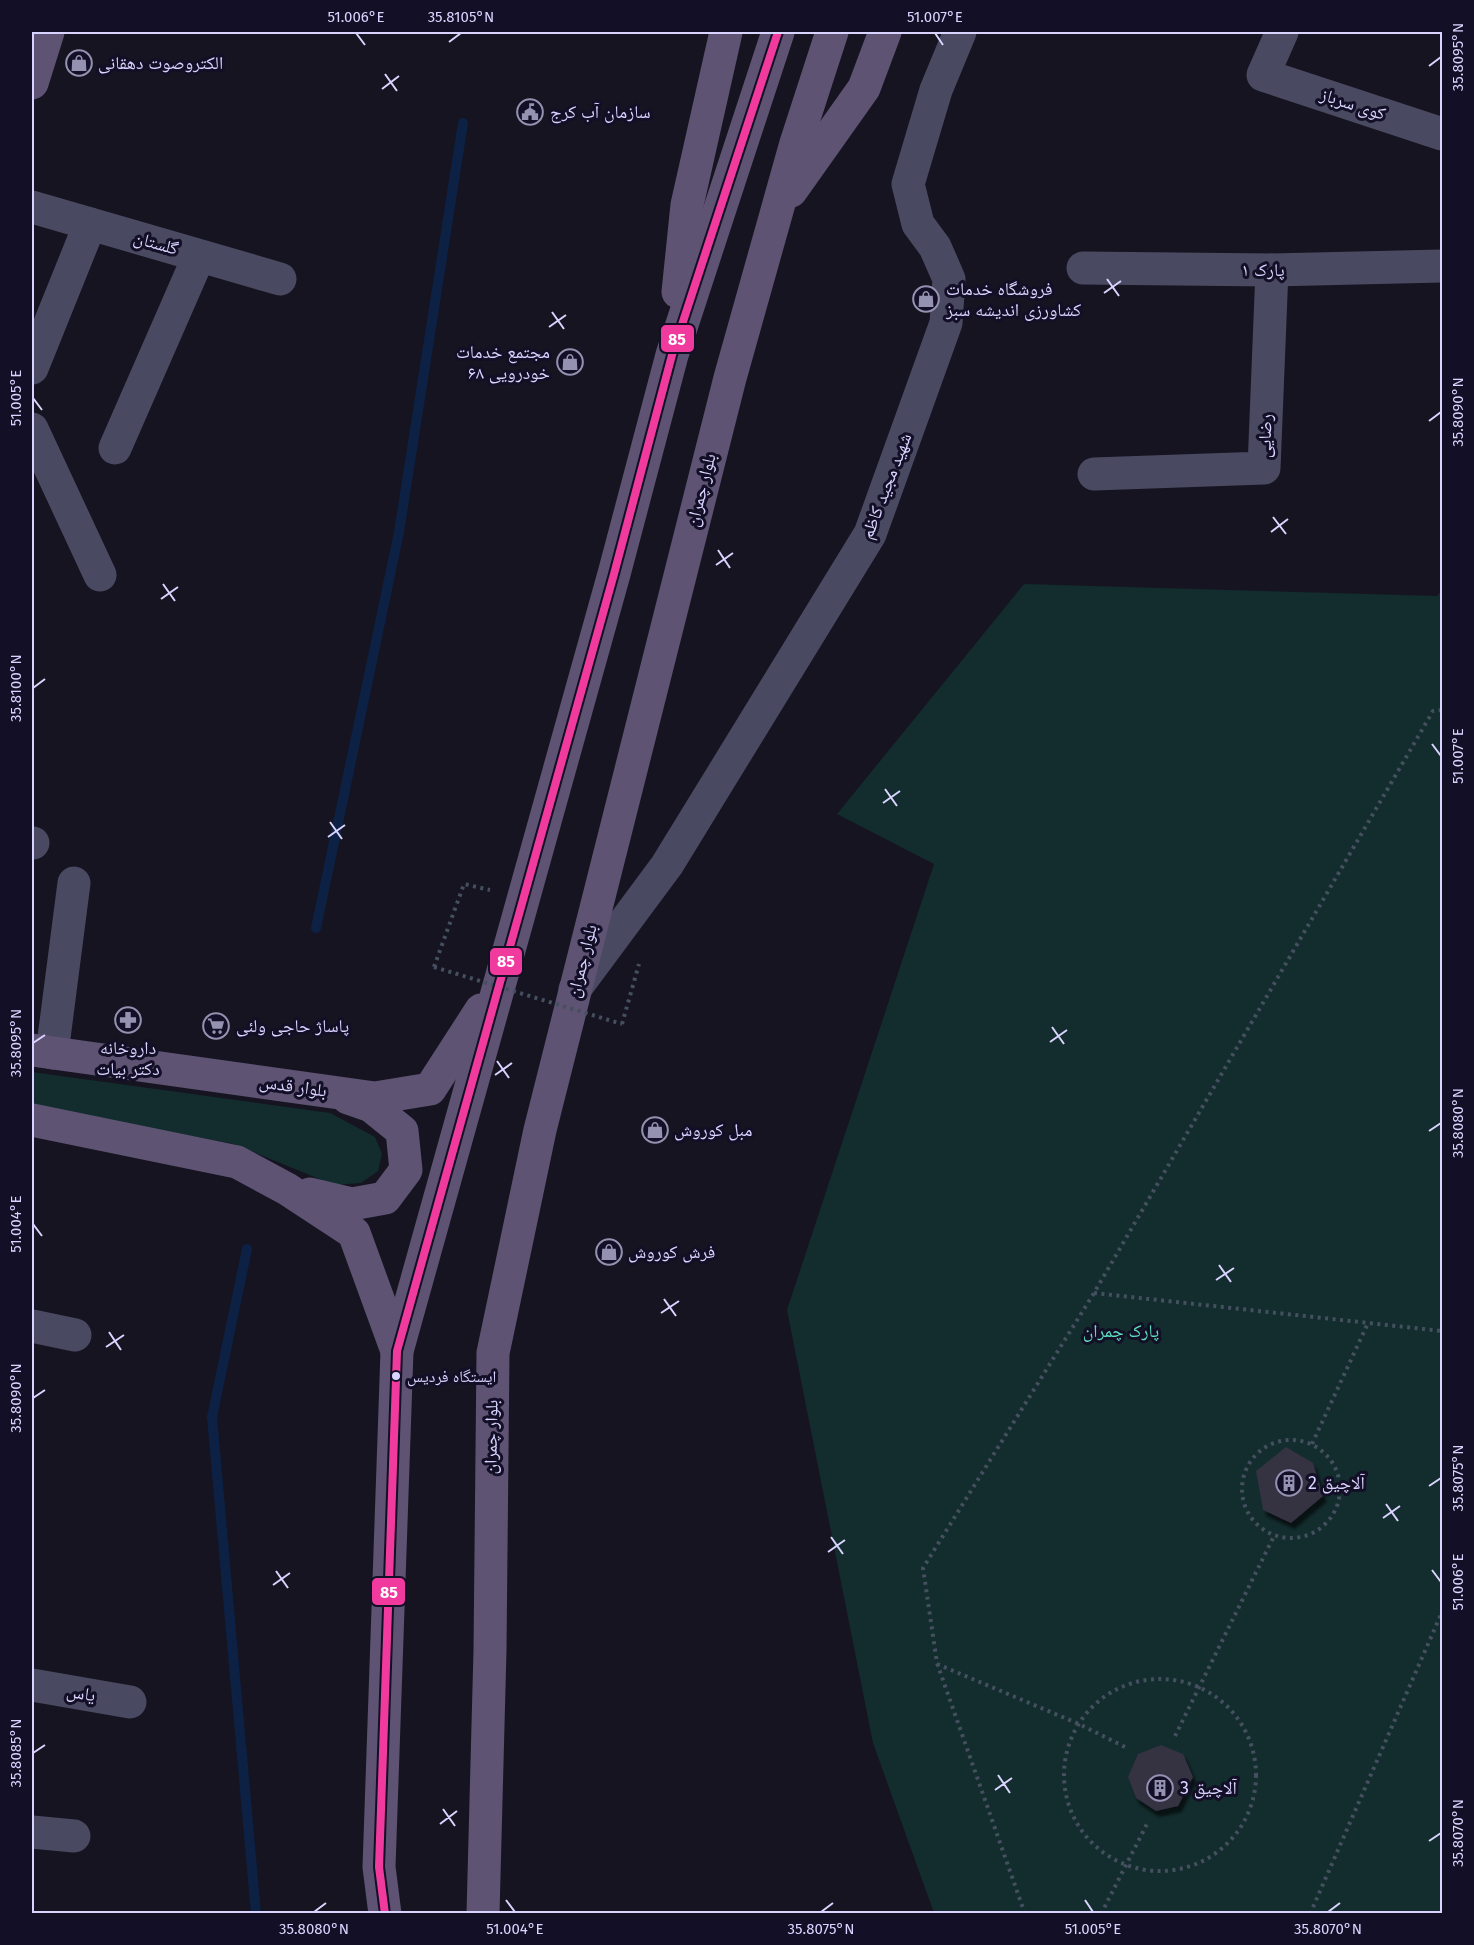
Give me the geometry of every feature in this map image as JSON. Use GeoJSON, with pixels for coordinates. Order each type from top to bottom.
{"type":"FeatureCollection","features":[{"type":"Feature","properties":{"kind":"main road"},"geometry":{"type":"LineString","coordinates":[[32,83],[48,32]]}},
{"type":"Feature","properties":{"kind":"main road"},"geometry":{"type":"LineString","coordinates":[[672,355],[687,205],[726,32]]}},
{"type":"Feature","properties":{"kind":"main road"},"geometry":{"type":"LineString","coordinates":[[385,1914],[380,1867],[397,1351],[614,574],[672,355],[778,32]]}},
{"type":"Feature","properties":{"kind":"main road","name":"بلوار چمران"},"geometry":{"type":"LineString","coordinates":[[483,1914],[490,1650],[493,1353],[540,1130],[727,390],[776,212],[832,32]]}},
{"type":"Feature","properties":{"kind":"main road"},"geometry":{"type":"LineString","coordinates":[[776,212],[864,88],[885,32]]}},
{"type":"Feature","properties":{"kind":"main road","name":"بلوار قدس"},"geometry":{"type":"LineString","coordinates":[[42,1052],[375,1098],[430,1089],[499,983]]}},
{"type":"Feature","properties":{"kind":"main road"},"geometry":{"type":"LineString","coordinates":[[287,1189],[352,1204],[385,1198],[406,1170],[402,1131],[371,1106],[334,1092]]}},
{"type":"Feature","properties":{"kind":"main road"},"geometry":{"type":"LineString","coordinates":[[32,1120],[237,1162],[287,1189],[354,1233],[397,1351]]}},
{"type":"Feature","properties":{"kind":"street","name":"شهید مجید کاظم"},"geometry":{"type":"LineString","coordinates":[[575,989],[667,865],[870,534],[946,323],[949,279],[935,247],[918,224],[908,184],[936,90],[960,32]]}},
{"type":"Feature","properties":{"kind":"street","name":"کوی سرباز"},"geometry":{"type":"LineString","coordinates":[[1282,32],[1263,75],[1443,134]]}},
{"type":"Feature","properties":{"kind":"street","name":"گلستان"},"geometry":{"type":"LineString","coordinates":[[32,207],[280,279]]}},
{"type":"Feature","properties":{"kind":"street"},"geometry":{"type":"LineString","coordinates":[[32,368],[90,224]]}},
{"type":"Feature","properties":{"kind":"street"},"geometry":{"type":"LineString","coordinates":[[115,448],[199,256]]}},
{"type":"Feature","properties":{"kind":"street","name":"پارک ۱"},"geometry":{"type":"LineString","coordinates":[[1083,268],[1272,270],[1443,266]]}},
{"type":"Feature","properties":{"kind":"street","name":"رضایی"},"geometry":{"type":"LineString","coordinates":[[1094,474],[1264,468],[1272,270]]}},
{"type":"Feature","properties":{"kind":"street"},"geometry":{"type":"LineString","coordinates":[[32,429],[100,575]]}},
{"type":"Feature","properties":{"kind":"street"},"geometry":{"type":"LineString","coordinates":[[42,1052],[74,883]]}},
{"type":"Feature","properties":{"kind":"street"},"geometry":{"type":"LineString","coordinates":[[32,1326],[75,1335]]}},
{"type":"Feature","properties":{"kind":"street","name":"یاس"},"geometry":{"type":"LineString","coordinates":[[32,1684],[129,1702]]}},
{"type":"Feature","properties":{"kind":"street"},"geometry":{"type":"LineString","coordinates":[[32,1832],[74,1836]]}},
{"type":"Feature","properties":{"kind":"path"},"geometry":{"type":"LineString","coordinates":[[1025,1914],[937,1663],[923,1568],[1094,1293],[1433,711],[1443,710]]}},
{"type":"Feature","properties":{"kind":"path"},"geometry":{"type":"LineString","coordinates":[[464,884],[434,968],[622,1024]]}},
{"type":"Feature","properties":{"kind":"path"},"geometry":{"type":"LineString","coordinates":[[1094,1293],[1443,1331]]}},
{"type":"Feature","properties":{"kind":"path"},"geometry":{"type":"LineString","coordinates":[[1312,1444],[1368,1323]]}},
{"type":"Feature","properties":{"kind":"path"},"geometry":{"type":"LineString","coordinates":[[1297,1439],[1312,1444],[1326,1453],[1336,1467],[1341,1483],[1340,1500],[1333,1515],[1322,1528],[1307,1536],[1290,1538],[1274,1536],[1260,1528],[1249,1516],[1243,1501],[1241,1485],[1245,1470],[1254,1456],[1266,1446],[1281,1440],[1297,1439]]}},
{"type":"Feature","properties":{"kind":"path"},"geometry":{"type":"LineString","coordinates":[[1175,1736],[1274,1536]]}},
{"type":"Feature","properties":{"kind":"path"},"geometry":{"type":"LineString","coordinates":[[1310,1914],[1443,1612]]}},
{"type":"Feature","properties":{"kind":"path"},"geometry":{"type":"LineString","coordinates":[[937,1663],[1079,1724],[1129,1749]]}},
{"type":"Feature","properties":{"kind":"path"},"geometry":{"type":"LineString","coordinates":[[1146,1680],[1174,1680],[1200,1687],[1227,1706],[1246,1732],[1256,1763],[1255,1796],[1242,1826],[1220,1850],[1192,1866],[1160,1872],[1127,1866],[1095,1846],[1082,1833],[1069,1807],[1064,1779],[1066,1760],[1079,1724],[1096,1703],[1128,1685],[1146,1680]]}},
{"type":"Feature","properties":{"kind":"path"},"geometry":{"type":"LineString","coordinates":[[1101,1914],[1147,1824]]}},
{"type":"Feature","properties":{"kind":"green space","name":"پارک چمران"},"geometry":{"type":"Polygon","coordinates":[[[1024,584],[1437,596],[1442,590],[1442,1913],[934,1913],[873,1743],[787,1310],[934,864],[837,814],[1024,584]]]}},
{"type":"Feature","properties":{"kind":"green space"},"geometry":{"type":"Polygon","coordinates":[[[32,1072],[330,1113],[375,1137],[382,1154],[378,1171],[361,1183],[334,1185],[234,1144],[32,1107],[32,1072]]]}},
{"type":"Feature","properties":{"kind":"building","name":"آلاچیق 2"},"geometry":{"type":"Polygon","coordinates":[[[1286,1447],[1313,1463],[1323,1496],[1291,1523],[1263,1510],[1256,1471],[1286,1447]]]}},
{"type":"Feature","properties":{"kind":"building","name":"آلاچیق 3"},"geometry":{"type":"Polygon","coordinates":[[[1161,1745],[1183,1754],[1193,1777],[1178,1806],[1156,1811],[1136,1798],[1128,1777],[1138,1754],[1161,1745]]]}},
{"type":"Feature","properties":{"kind":"waterway"},"geometry":{"type":"LineString","coordinates":[[316,928],[399,532],[463,123]]}},
{"type":"Feature","properties":{"kind":"waterway"},"geometry":{"type":"LineString","coordinates":[[247,1249],[212,1417],[256,1914]]}},
{"type":"Feature","properties":{"kind":"transit line","name":"85"},"geometry":{"type":"LineString","coordinates":[[385,1914],[379,1867],[397,1351],[614,574],[672,355],[778,32]]}},
{"type":"Feature","properties":{"kind":"place","name":"الکتروصوت دهقانی"},"geometry":{"type":"Point","coordinates":[79,63]}},
{"type":"Feature","properties":{"kind":"place","name":"سازمان آب کرج"},"geometry":{"type":"Point","coordinates":[530,112]}},
{"type":"Feature","properties":{"kind":"place","name":"فروشگاه خدمات کشاورزی اندیشه سبز"},"geometry":{"type":"Point","coordinates":[926,299]}},
{"type":"Feature","properties":{"kind":"place","name":"مجتمع خدمات خودرویی ۶۸"},"geometry":{"type":"Point","coordinates":[570,362]}},
{"type":"Feature","properties":{"kind":"place","name":"داروخانه دکتر بیات"},"geometry":{"type":"Point","coordinates":[128,1020]}},
{"type":"Feature","properties":{"kind":"place","name":"پاساژ حاجی ولئی"},"geometry":{"type":"Point","coordinates":[216,1026]}},
{"type":"Feature","properties":{"kind":"place","name":"مبل کوروش"},"geometry":{"type":"Point","coordinates":[655,1130]}},
{"type":"Feature","properties":{"kind":"place","name":"فرش کوروش"},"geometry":{"type":"Point","coordinates":[609,1252]}},
{"type":"Feature","properties":{"kind":"place","name":"ایستگاه فردیس"},"geometry":{"type":"Point","coordinates":[396,1376]}},
{"type":"Feature","properties":{"kind":"place","name":"آلاچیق 2"},"geometry":{"type":"Point","coordinates":[1289,1483]}},
{"type":"Feature","properties":{"kind":"place","name":"آلاچیق 3"},"geometry":{"type":"Point","coordinates":[1160,1788]}}]}
